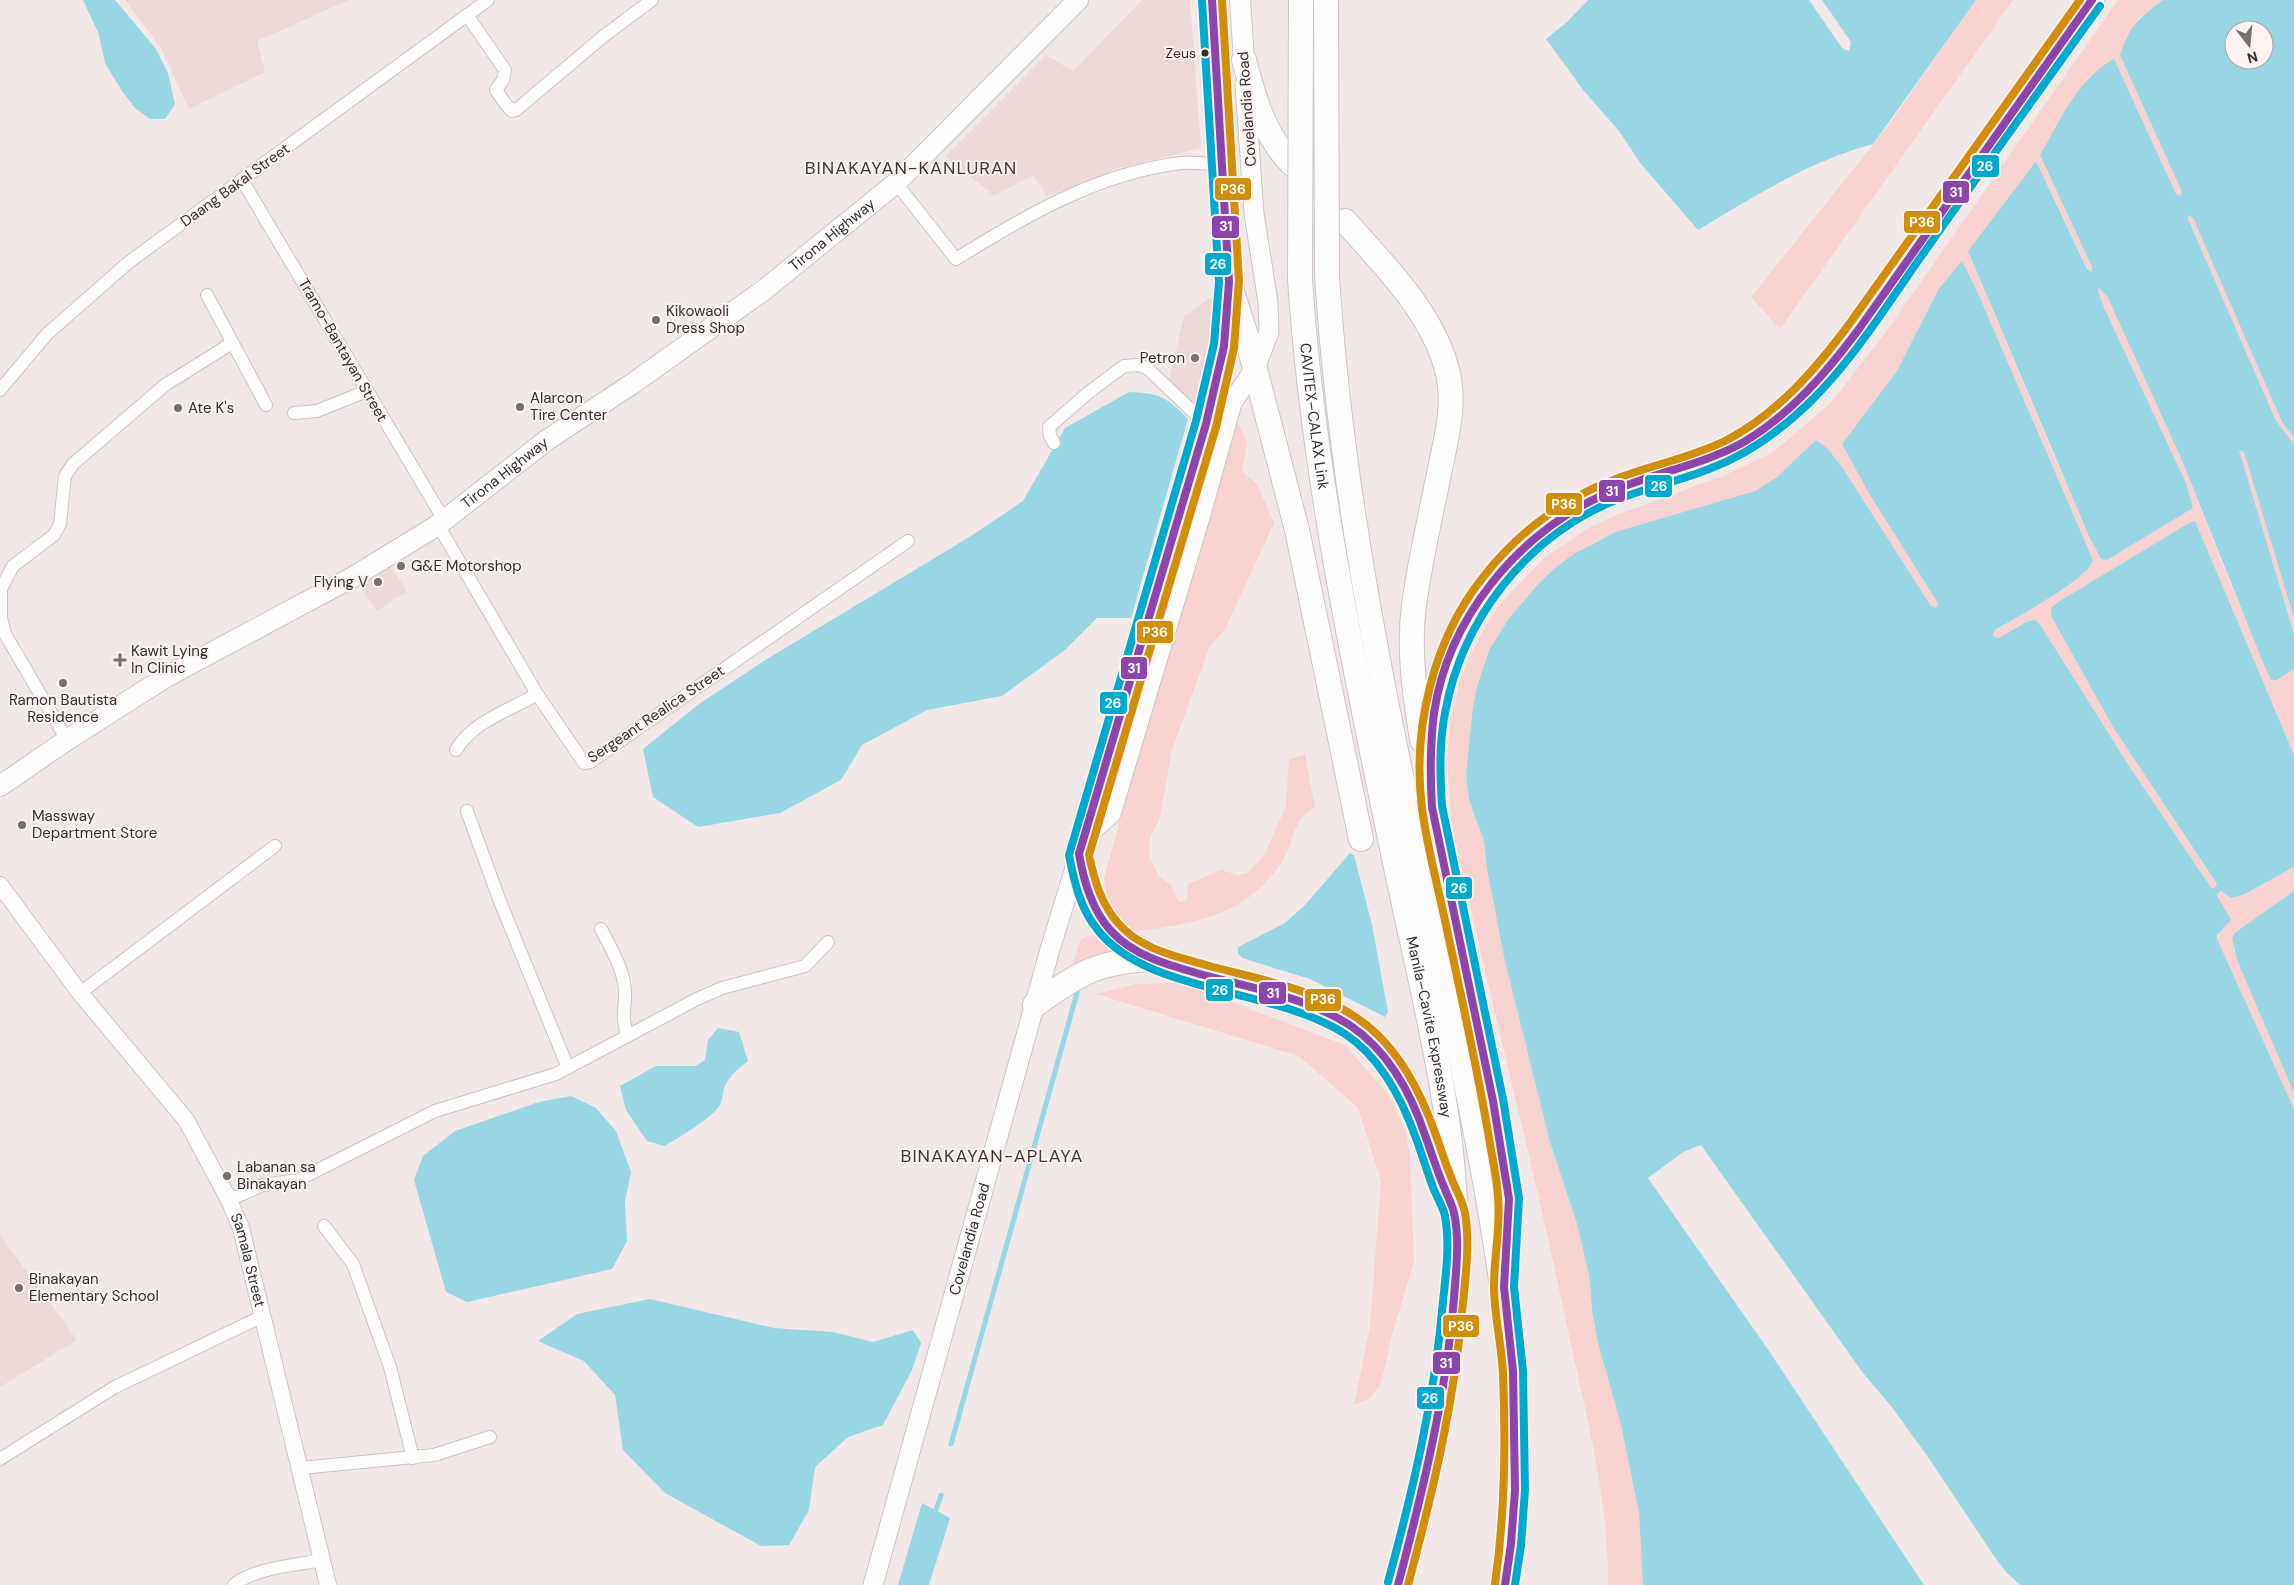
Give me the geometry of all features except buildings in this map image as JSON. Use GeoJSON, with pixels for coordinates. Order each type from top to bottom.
{"type":"FeatureCollection","features":[{"type":"Feature","properties":{"kind":"highway","name":"CAVITEX–CALAX Link"},"geometry":{"type":"LineString","coordinates":[[1301,0],[1300,279],[1308,373],[1322,476],[1345,615],[1399,824]]}},
{"type":"Feature","properties":{"kind":"highway","name":"CAVITEX–CALAX Link"},"geometry":{"type":"LineString","coordinates":[[1326,0],[1327,275],[1337,390],[1399,824]]}},
{"type":"Feature","properties":{"kind":"highway"},"geometry":{"type":"LineString","coordinates":[[1430,784],[1432,722],[1443,673],[1466,621],[1504,568],[1536,537],[1574,510],[1613,490],[1708,459],[1728,450],[1764,429],[1802,396],[1821,376],[1862,321],[2092,0]]}},
{"type":"Feature","properties":{"kind":"highway"},"geometry":{"type":"LineString","coordinates":[[1244,60],[1257,105],[1268,130],[1280,150],[1292,164]]}},
{"type":"Feature","properties":{"kind":"highway"},"geometry":{"type":"LineString","coordinates":[[1345,221],[1390,273],[1422,315],[1440,349],[1450,379],[1450,413],[1418,584],[1412,631],[1413,679],[1437,834],[1504,1162],[1509,1218],[1504,1286]]}},
{"type":"Feature","properties":{"kind":"highway"},"geometry":{"type":"LineString","coordinates":[[1229,282],[1255,368],[1309,583],[1361,839]]}},
{"type":"Feature","properties":{"kind":"highway","name":"Manila–Cavite Expressway"},"geometry":{"type":"LineString","coordinates":[[1398,1585],[1431,1454],[1446,1368],[1455,1281],[1455,1215],[1451,1156],[1441,1081],[1399,824]]}},
{"type":"Feature","properties":{"kind":"highway","name":"Manila–Cavite Expressway"},"geometry":{"type":"LineString","coordinates":[[1399,824],[1456,1030],[1504,1286],[1513,1371],[1515,1424],[1513,1512],[1505,1585]]}},
{"type":"Feature","properties":{"kind":"highway"},"geometry":{"type":"LineString","coordinates":[[1082,846],[1088,892],[1097,912],[1117,937],[1152,960],[1310,1007],[1331,1016],[1365,1037],[1380,1052],[1405,1088],[1422,1125],[1437,1171],[1455,1215]]}},
{"type":"Feature","properties":{"kind":"highway"},"geometry":{"type":"LineString","coordinates":[[1034,1005],[1065,983],[1093,968],[1122,961],[1152,960]]}},
{"type":"Feature","properties":{"kind":"main road","name":"Tirona Highway"},"geometry":{"type":"LineString","coordinates":[[0,786],[67,740],[166,677],[353,577],[441,523],[547,440],[632,384],[764,290],[896,184],[1078,0]]}},
{"type":"Feature","properties":{"kind":"main road","name":"Covelandia Road"},"geometry":{"type":"LineString","coordinates":[[873,1585],[1034,1005],[1206,424],[1224,346],[1229,282],[1212,0]]}},
{"type":"Feature","properties":{"kind":"main road","name":"Covelandia Road"},"geometry":{"type":"LineString","coordinates":[[1082,846],[1111,814],[1201,514],[1232,403],[1255,368],[1269,332],[1268,302],[1254,214],[1240,0]]}},
{"type":"Feature","properties":{"kind":"street","name":"Daang Bakal Street"},"geometry":{"type":"LineString","coordinates":[[0,390],[47,334],[129,262],[488,0]]}},
{"type":"Feature","properties":{"kind":"street"},"geometry":{"type":"LineString","coordinates":[[467,15],[505,70],[503,80],[496,90],[512,111],[516,110],[605,35],[652,0]]}},
{"type":"Feature","properties":{"kind":"street"},"geometry":{"type":"LineString","coordinates":[[896,184],[956,259],[1018,221],[1086,189],[1141,170],[1183,163],[1223,165]]}},
{"type":"Feature","properties":{"kind":"street","name":"Tramo-Bantayan Street"},"geometry":{"type":"LineString","coordinates":[[242,180],[367,391],[441,523]]}},
{"type":"Feature","properties":{"kind":"street"},"geometry":{"type":"LineString","coordinates":[[207,296],[266,405]]}},
{"type":"Feature","properties":{"kind":"street"},"geometry":{"type":"LineString","coordinates":[[67,740],[5,634],[1,618],[1,589],[14,566],[54,535],[60,524],[65,476],[73,464],[164,385],[232,343]]}},
{"type":"Feature","properties":{"kind":"street"},"geometry":{"type":"LineString","coordinates":[[1054,443],[1050,436],[1050,427],[1089,392],[1124,366],[1138,365],[1147,368],[1206,424]]}},
{"type":"Feature","properties":{"kind":"street"},"geometry":{"type":"LineString","coordinates":[[294,413],[317,411],[367,391]]}},
{"type":"Feature","properties":{"kind":"street","name":"Sergeant Realica Street"},"geometry":{"type":"LineString","coordinates":[[441,523],[537,694],[584,763],[587,763],[908,541]]}},
{"type":"Feature","properties":{"kind":"street"},"geometry":{"type":"LineString","coordinates":[[456,750],[462,739],[472,729],[537,694]]}},
{"type":"Feature","properties":{"kind":"street"},"geometry":{"type":"LineString","coordinates":[[468,811],[499,899],[568,1068]]}},
{"type":"Feature","properties":{"kind":"street"},"geometry":{"type":"LineString","coordinates":[[80,993],[275,846]]}},
{"type":"Feature","properties":{"kind":"street","name":"Samala Street"},"geometry":{"type":"LineString","coordinates":[[0,885],[80,993],[186,1120],[229,1200],[241,1228],[328,1585]]}},
{"type":"Feature","properties":{"kind":"street"},"geometry":{"type":"LineString","coordinates":[[601,929],[618,965],[625,989],[623,1024],[628,1036]]}},
{"type":"Feature","properties":{"kind":"street"},"geometry":{"type":"LineString","coordinates":[[229,1200],[263,1185],[298,1180],[435,1111],[556,1074],[722,988],[805,966],[828,942]]}},
{"type":"Feature","properties":{"kind":"street"},"geometry":{"type":"LineString","coordinates":[[324,1226],[353,1264],[390,1367],[413,1458]]}},
{"type":"Feature","properties":{"kind":"street"},"geometry":{"type":"LineString","coordinates":[[0,1459],[116,1387],[263,1316]]}},
{"type":"Feature","properties":{"kind":"street"},"geometry":{"type":"LineString","coordinates":[[301,1468],[434,1455],[490,1437]]}},
{"type":"Feature","properties":{"kind":"street"},"geometry":{"type":"LineString","coordinates":[[234,1585],[239,1580],[255,1574],[322,1560]]}},
{"type":"Feature","properties":{"kind":"shaded area"},"geometry":{"type":"Polygon","coordinates":[[[125,0],[349,0],[257,41],[265,72],[189,109],[161,48],[125,0]]]}},
{"type":"Feature","properties":{"kind":"shaded area"},"geometry":{"type":"Polygon","coordinates":[[[1142,0],[1190,0],[1201,148],[1116,169],[1081,185],[1047,196],[1033,175],[994,196],[946,156],[1046,55],[1073,71],[1142,0]]]}},
{"type":"Feature","properties":{"kind":"shaded area"},"geometry":{"type":"Polygon","coordinates":[[[1976,0],[2013,0],[1780,329],[1751,297],[1888,126],[1976,0]]]}},
{"type":"Feature","properties":{"kind":"shaded area"},"geometry":{"type":"Polygon","coordinates":[[[2118,0],[2163,0],[2138,18],[2120,55],[2182,192],[2180,196],[2176,194],[2114,60],[2088,77],[2040,155],[2093,272],[2088,269],[2036,161],[1968,251],[2053,454],[2101,558],[2107,560],[2193,508],[2186,483],[2106,312],[2098,292],[2100,288],[2107,296],[2181,458],[2221,561],[2271,680],[2278,680],[2294,669],[2294,755],[2195,521],[2058,602],[2051,608],[2051,616],[2113,727],[2217,885],[2212,889],[2131,769],[2041,626],[2026,622],[1999,638],[1993,636],[1995,631],[2066,587],[2089,568],[2093,560],[1977,291],[1962,262],[1938,290],[1897,371],[1842,444],[1938,603],[1936,608],[1931,606],[1844,470],[1796,461],[1777,477],[1755,491],[1615,532],[1593,543],[1556,567],[1540,582],[1510,617],[1489,650],[1476,689],[1466,775],[1469,800],[1484,841],[1487,869],[1504,957],[1550,1142],[1577,1224],[1589,1275],[1592,1310],[1598,1343],[1621,1425],[1639,1513],[1643,1585],[1608,1585],[1605,1521],[1589,1425],[1452,824],[1447,762],[1453,709],[1460,681],[1487,623],[1502,602],[1544,558],[1587,529],[1614,516],[1723,476],[1772,453],[1831,403],[1888,329],[2118,0]]]}},
{"type":"Feature","properties":{"kind":"shaded area"},"geometry":{"type":"Polygon","coordinates":[[[2189,215],[2193,218],[2282,422],[2294,437],[2294,444],[2276,421],[2188,219],[2189,215]]]}},
{"type":"Feature","properties":{"kind":"shaded area"},"geometry":{"type":"Polygon","coordinates":[[[1223,293],[1216,336],[1199,411],[1168,384],[1184,316],[1208,299],[1223,293]]]}},
{"type":"Feature","properties":{"kind":"shaded area"},"geometry":{"type":"Polygon","coordinates":[[[1234,416],[1247,443],[1242,471],[1257,484],[1274,523],[1225,629],[1209,648],[1172,750],[1159,821],[1150,837],[1149,856],[1158,875],[1171,885],[1179,902],[1187,900],[1188,884],[1221,870],[1238,875],[1248,873],[1265,854],[1286,806],[1289,760],[1305,754],[1315,808],[1302,817],[1282,862],[1267,881],[1251,896],[1233,907],[1194,922],[1127,932],[1113,918],[1104,878],[1234,416]]]}},
{"type":"Feature","properties":{"kind":"shaded area"},"geometry":{"type":"Polygon","coordinates":[[[2239,450],[2244,452],[2294,618],[2294,634],[2239,450]]]}},
{"type":"Feature","properties":{"kind":"shaded area"},"geometry":{"type":"Polygon","coordinates":[[[389,565],[407,591],[377,611],[359,584],[389,565]]]}},
{"type":"Feature","properties":{"kind":"shaded area"},"geometry":{"type":"Polygon","coordinates":[[[2294,867],[2294,891],[2236,932],[2233,949],[2294,1093],[2294,1109],[2217,939],[2219,933],[2216,894],[2220,891],[2231,898],[2243,895],[2294,867]]]}},
{"type":"Feature","properties":{"kind":"shaded area"},"geometry":{"type":"Polygon","coordinates":[[[1088,936],[1099,937],[1117,951],[1070,973],[1081,939],[1088,936]]]}},
{"type":"Feature","properties":{"kind":"shaded area"},"geometry":{"type":"Polygon","coordinates":[[[1180,983],[1345,1045],[1389,1095],[1406,1132],[1410,1159],[1414,1262],[1393,1331],[1381,1383],[1370,1398],[1354,1405],[1370,1327],[1381,1181],[1358,1108],[1299,1056],[1096,994],[1136,984],[1180,983]]]}},
{"type":"Feature","properties":{"kind":"shaded area","name":"Binakayan Elementary School"},"geometry":{"type":"Polygon","coordinates":[[[0,1235],[77,1340],[0,1387],[0,1235]]]}},
{"type":"Feature","properties":{"kind":"water"},"geometry":{"type":"Polygon","coordinates":[[[83,0],[115,0],[156,49],[168,73],[175,104],[165,119],[150,119],[135,108],[122,91],[105,63],[98,32],[83,0]]]}},
{"type":"Feature","properties":{"kind":"water"},"geometry":{"type":"Polygon","coordinates":[[[1588,0],[1809,0],[1842,48],[1849,51],[1851,42],[1822,0],[1976,0],[1873,144],[1850,151],[1805,170],[1761,192],[1698,230],[1641,164],[1619,131],[1584,91],[1546,39],[1567,22],[1588,0]]]}},
{"type":"Feature","properties":{"kind":"water"},"geometry":{"type":"Polygon","coordinates":[[[2163,0],[2294,0],[2294,437],[2282,422],[2193,218],[2189,215],[2188,219],[2276,421],[2294,444],[2294,618],[2244,452],[2239,450],[2294,634],[2294,669],[2277,680],[2271,680],[2262,660],[2181,458],[2107,296],[2099,288],[2098,292],[2106,312],[2186,483],[2193,508],[2107,560],[2101,559],[2089,536],[1968,251],[2036,161],[2087,269],[2092,272],[2092,267],[2040,155],[2080,89],[2101,67],[2114,59],[2176,194],[2180,196],[2182,192],[2120,55],[2128,36],[2141,18],[2163,0]]]}},
{"type":"Feature","properties":{"kind":"water"},"geometry":{"type":"Polygon","coordinates":[[[1962,261],[1977,291],[2093,560],[2089,568],[2066,587],[1995,630],[1993,636],[1999,638],[2026,622],[2035,620],[2041,626],[2131,769],[2212,889],[2217,885],[2215,881],[2113,727],[2051,616],[2051,608],[2058,602],[2195,521],[2294,755],[2294,867],[2243,895],[2231,898],[2221,891],[2216,894],[2231,920],[2217,935],[2217,939],[2294,1109],[2294,1585],[2020,1585],[2006,1572],[1994,1556],[1928,1457],[1891,1406],[1863,1373],[1701,1145],[1683,1152],[1648,1178],[1767,1348],[1924,1585],[1643,1585],[1639,1513],[1621,1425],[1598,1343],[1592,1310],[1589,1275],[1577,1224],[1550,1142],[1504,957],[1487,869],[1484,841],[1469,800],[1466,775],[1476,689],[1489,650],[1510,617],[1540,582],[1556,567],[1574,554],[1615,532],[1755,491],[1777,477],[1816,440],[1828,449],[1844,470],[1931,606],[1936,608],[1938,603],[1870,495],[1842,444],[1897,371],[1938,290],[1962,261]]]}},
{"type":"Feature","properties":{"kind":"water"},"geometry":{"type":"Polygon","coordinates":[[[1129,392],[1155,395],[1162,398],[1188,419],[1131,618],[1097,618],[1065,650],[1002,696],[927,710],[862,745],[841,780],[780,813],[698,827],[653,797],[643,749],[699,704],[767,659],[971,536],[1023,501],[1065,428],[1129,392]]]}},
{"type":"Feature","properties":{"kind":"water"},"geometry":{"type":"Polygon","coordinates":[[[1350,853],[1354,855],[1372,925],[1388,1012],[1385,1017],[1310,979],[1242,958],[1238,953],[1238,947],[1285,923],[1305,905],[1350,853]]]}},
{"type":"Feature","properties":{"kind":"water"},"geometry":{"type":"Polygon","coordinates":[[[2294,891],[2294,1093],[2237,960],[2232,938],[2236,932],[2294,891]]]}},
{"type":"Feature","properties":{"kind":"water"},"geometry":{"type":"Polygon","coordinates":[[[718,1028],[739,1032],[748,1061],[729,1078],[724,1088],[720,1105],[710,1116],[664,1146],[647,1141],[626,1110],[620,1086],[656,1066],[696,1066],[705,1060],[708,1040],[718,1028]]]}},
{"type":"Feature","properties":{"kind":"water"},"geometry":{"type":"Polygon","coordinates":[[[571,1096],[596,1108],[616,1131],[631,1172],[625,1201],[627,1241],[612,1269],[467,1302],[446,1292],[414,1180],[423,1156],[455,1131],[539,1102],[571,1096]]]}},
{"type":"Feature","properties":{"kind":"water"},"geometry":{"type":"Polygon","coordinates":[[[650,1299],[774,1328],[833,1332],[873,1342],[913,1330],[921,1343],[912,1370],[883,1425],[848,1437],[815,1467],[809,1510],[789,1545],[761,1546],[665,1493],[623,1450],[615,1395],[584,1361],[538,1341],[577,1314],[650,1299]]]}},
{"type":"Feature","properties":{"kind":"water"},"geometry":{"type":"Polygon","coordinates":[[[922,1503],[950,1518],[929,1585],[898,1585],[922,1503]]]}},
{"type":"Feature","properties":{"kind":"waterway"},"geometry":{"type":"LineString","coordinates":[[951,1444],[1077,993]]}},
{"type":"Feature","properties":{"kind":"waterway"},"geometry":{"type":"LineString","coordinates":[[934,1516],[941,1495]]}},
{"type":"Feature","properties":{"kind":"transit line","name":"31"},"geometry":{"type":"LineString","coordinates":[[1212,0],[1229,282],[1224,346],[1206,424],[1079,854],[1083,875],[1094,905],[1104,923],[1120,940],[1141,953],[1164,963],[1278,994],[1334,1016],[1351,1026],[1377,1048],[1398,1076],[1414,1106],[1453,1210],[1457,1234],[1457,1255],[1450,1335],[1439,1407],[1425,1478],[1398,1585]]}},
{"type":"Feature","properties":{"kind":"transit line","name":"P36"},"geometry":{"type":"LineString","coordinates":[[1222,0],[1239,281],[1234,348],[1216,427],[1089,855],[1096,882],[1107,908],[1127,932],[1147,945],[1170,955],[1284,986],[1322,999],[1340,1008],[1372,1029],[1385,1042],[1406,1071],[1424,1104],[1464,1209],[1467,1258],[1455,1374],[1449,1410],[1426,1515],[1408,1585]]}},
{"type":"Feature","properties":{"kind":"transit line","name":"P36"},"geometry":{"type":"LineString","coordinates":[[1495,1584],[1503,1506],[1504,1453],[1502,1364],[1494,1286],[1499,1208],[1496,1175],[1474,1058],[1422,808],[1420,747],[1430,686],[1439,656],[1451,628],[1466,601],[1484,576],[1513,544],[1545,517],[1582,494],[1601,485],[1634,472],[1688,456],[1727,440],[1763,417],[1795,389],[1824,357],[1850,323],[2080,0]]}},
{"type":"Feature","properties":{"kind":"transit line","name":"31"},"geometry":{"type":"LineString","coordinates":[[1505,1585],[1511,1544],[1515,1490],[1513,1371],[1504,1287],[1509,1199],[1493,1101],[1432,807],[1431,772],[1434,713],[1442,678],[1454,644],[1471,613],[1492,583],[1515,557],[1542,533],[1572,512],[1620,487],[1709,458],[1744,442],[1777,419],[1807,391],[1859,329],[2092,0]]}},
{"type":"Feature","properties":{"kind":"transit line","name":"26"},"geometry":{"type":"LineString","coordinates":[[1202,1],[1219,282],[1214,344],[1196,421],[1069,855],[1076,884],[1086,912],[1097,929],[1119,950],[1147,966],[1179,979],[1284,1007],[1316,1019],[1345,1034],[1370,1055],[1390,1082],[1405,1111],[1434,1190],[1442,1206],[1447,1237],[1447,1258],[1435,1372],[1429,1408],[1406,1513],[1388,1582]]}},
{"type":"Feature","properties":{"kind":"transit line","name":"26"},"geometry":{"type":"LineString","coordinates":[[1515,1585],[1521,1545],[1525,1490],[1523,1371],[1514,1287],[1519,1198],[1503,1099],[1442,806],[1440,771],[1445,713],[1454,678],[1466,645],[1483,614],[1503,585],[1527,558],[1554,535],[1584,516],[1616,500],[1698,473],[1737,457],[1786,423],[1826,386],[1870,330],[2100,6]]}},
{"type":"Feature","properties":{"kind":"place","name":"Zeus"},"geometry":{"type":"Point","coordinates":[1205,53]}},
{"type":"Feature","properties":{"kind":"place","name":"Kikowaoli Dress Shop"},"geometry":{"type":"Point","coordinates":[656,320]}},
{"type":"Feature","properties":{"kind":"place","name":"Petron"},"geometry":{"type":"Point","coordinates":[1195,358]}},
{"type":"Feature","properties":{"kind":"place","name":"Alarcon Tire Center"},"geometry":{"type":"Point","coordinates":[520,407]}},
{"type":"Feature","properties":{"kind":"place","name":"Ate K's"},"geometry":{"type":"Point","coordinates":[178,408]}},
{"type":"Feature","properties":{"kind":"place","name":"G&E Motorshop"},"geometry":{"type":"Point","coordinates":[401,566]}},
{"type":"Feature","properties":{"kind":"place","name":"Flying V"},"geometry":{"type":"Point","coordinates":[378,582]}},
{"type":"Feature","properties":{"kind":"place","name":"Kawit Lying In Clinic"},"geometry":{"type":"Point","coordinates":[120,660]}},
{"type":"Feature","properties":{"kind":"place","name":"Ramon Bautista Residence"},"geometry":{"type":"Point","coordinates":[63,683]}},
{"type":"Feature","properties":{"kind":"place","name":"Massway Department Store"},"geometry":{"type":"Point","coordinates":[22,825]}},
{"type":"Feature","properties":{"kind":"place","name":"Labanan sa Binakayan"},"geometry":{"type":"Point","coordinates":[227,1176]}},
{"type":"Feature","properties":{"kind":"place","name":"Binakayan Elementary School"},"geometry":{"type":"Point","coordinates":[19,1288]}},
{"type":"Feature","properties":{"kind":"district","name":"BINAKAYAN-KANLURAN"},"geometry":{"type":"Point","coordinates":[911,168]}},
{"type":"Feature","properties":{"kind":"district","name":"BINAKAYAN-APLAYA"},"geometry":{"type":"Point","coordinates":[992,1156]}}]}
